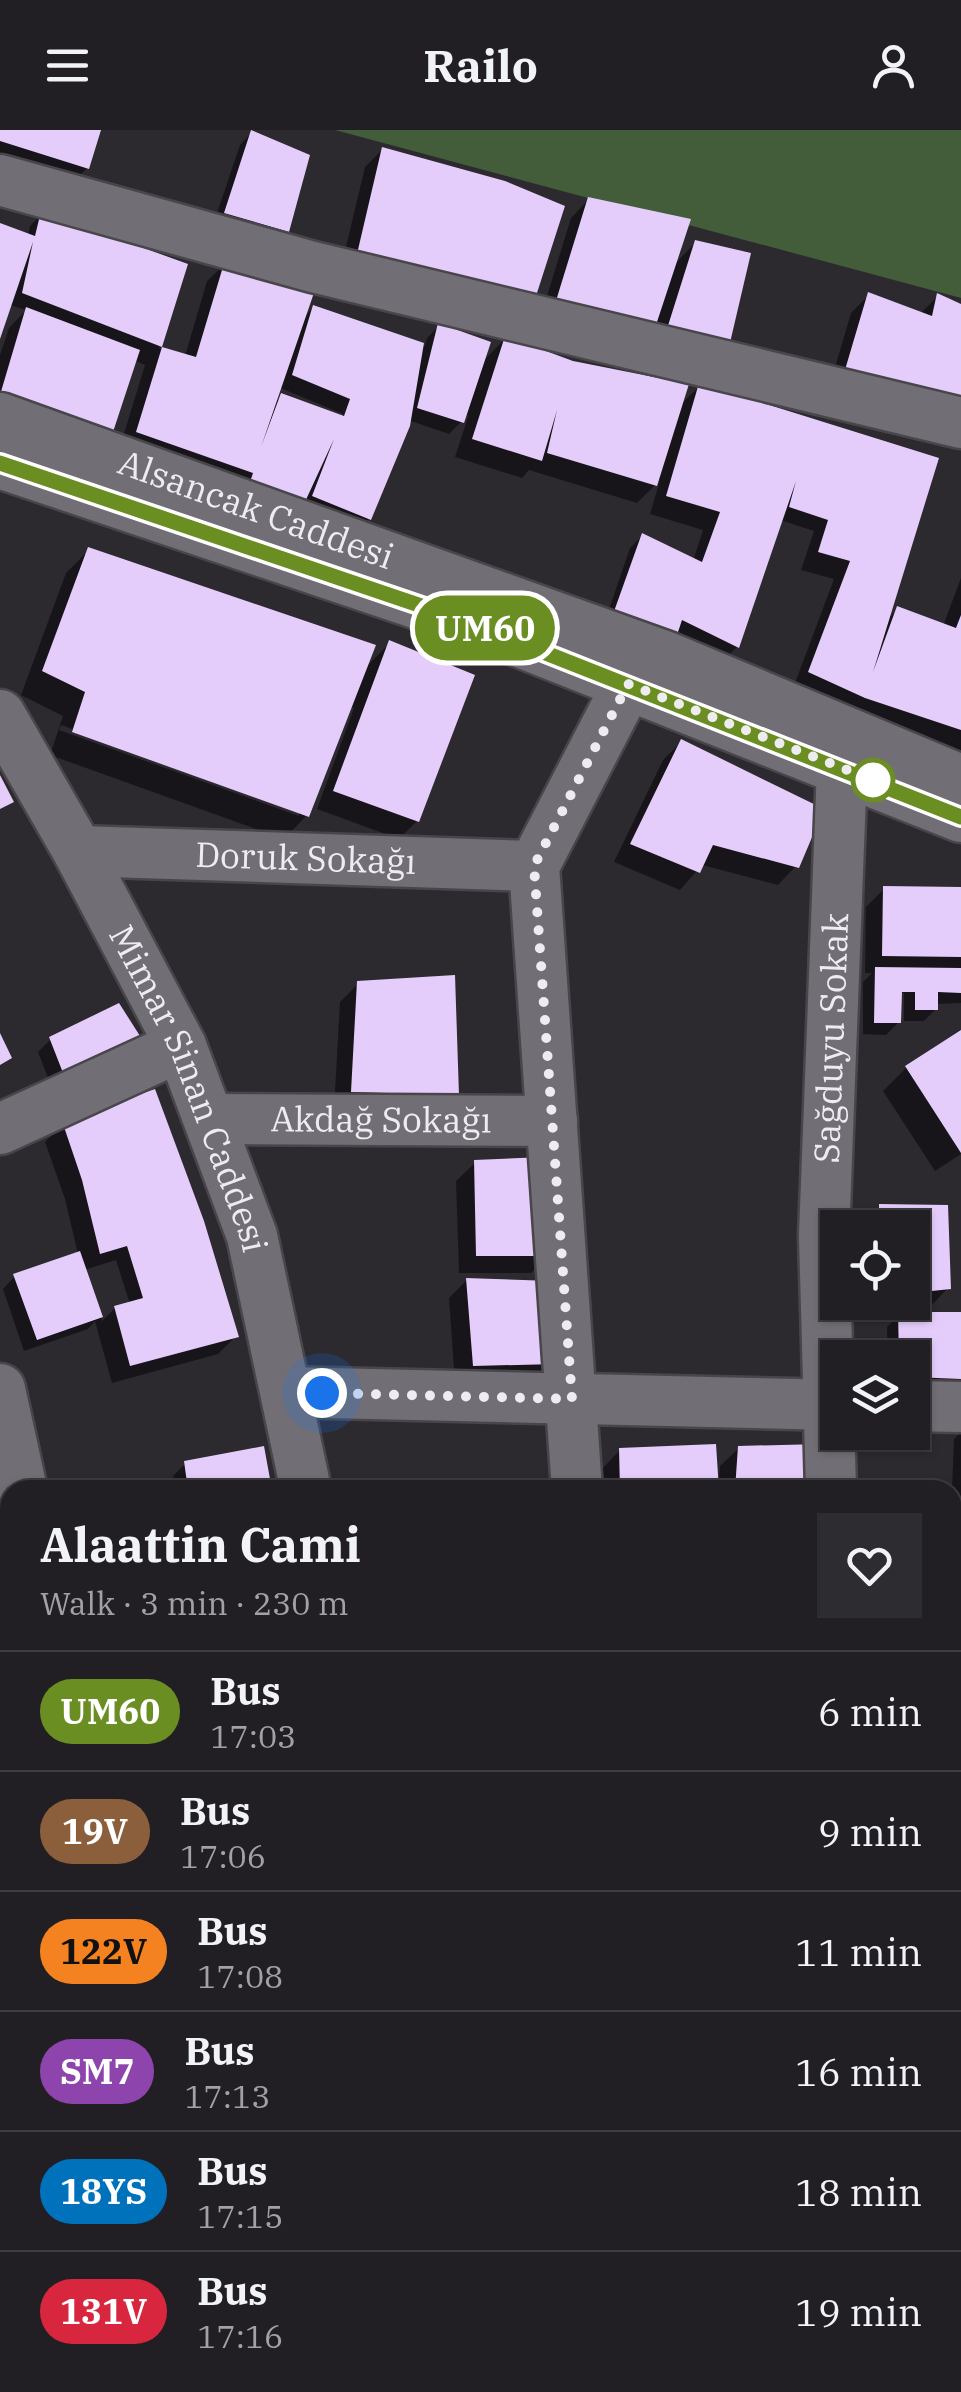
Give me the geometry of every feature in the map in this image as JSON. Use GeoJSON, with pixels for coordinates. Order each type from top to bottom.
{"type":"FeatureCollection","features":[{"type":"Feature","properties":{"kind":"street"},"geometry":{"type":"LineString","coordinates":[[0,180],[313,267],[961,423]]}},
{"type":"Feature","properties":{"kind":"street","name":"Alsancak Caddesi"},"geometry":{"type":"LineString","coordinates":[[0,418],[667,656],[961,780]]}},
{"type":"Feature","properties":{"kind":"street","name":"Alsancak Caddesi"},"geometry":{"type":"LineString","coordinates":[[0,463],[457,618],[961,817]]}},
{"type":"Feature","properties":{"kind":"street"},"geometry":{"type":"LineString","coordinates":[[576,1480],[534,866],[628,684]]}},
{"type":"Feature","properties":{"kind":"street","name":"Mimar Sinan Caddesi"},"geometry":{"type":"LineString","coordinates":[[0,715],[78,851],[181,1046],[252,1236],[304,1480]]}},
{"type":"Feature","properties":{"kind":"street","name":"Sağduyu Sokak"},"geometry":{"type":"LineString","coordinates":[[830,1340],[824,1235],[842,768]]}},
{"type":"Feature","properties":{"kind":"street","name":"Doruk Sokağı"},"geometry":{"type":"LineString","coordinates":[[78,851],[534,866]]}},
{"type":"Feature","properties":{"kind":"street"},"geometry":{"type":"LineString","coordinates":[[0,1129],[181,1046]]}},
{"type":"Feature","properties":{"kind":"street","name":"Akdağ Sokağı"},"geometry":{"type":"LineString","coordinates":[[208,1119],[552,1121]]}},
{"type":"Feature","properties":{"kind":"street"},"geometry":{"type":"LineString","coordinates":[[0,1389],[20,1480]]}},
{"type":"Feature","properties":{"kind":"street"},"geometry":{"type":"LineString","coordinates":[[286,1392],[820,1405]]}},
{"type":"Feature","properties":{"kind":"street"},"geometry":{"type":"LineString","coordinates":[[930,1406],[961,1407]]}},
{"type":"Feature","properties":{"kind":"street","name":"Sağduyu Sokak"},"geometry":{"type":"LineString","coordinates":[[831,1480],[832,1450]]}},
{"type":"Feature","properties":{"kind":"green space"},"geometry":{"type":"Polygon","coordinates":[[[335,130],[961,130],[961,298],[335,130]]]}},
{"type":"Feature","properties":{"kind":"building"},"geometry":{"type":"Polygon","coordinates":[[[0,130],[101,130],[89,169],[0,141],[0,130]]]}},
{"type":"Feature","properties":{"kind":"building"},"geometry":{"type":"Polygon","coordinates":[[[251,130],[310,155],[289,232],[224,213],[251,130]]]}},
{"type":"Feature","properties":{"kind":"building"},"geometry":{"type":"Polygon","coordinates":[[[382,147],[505,181],[565,206],[536,296],[357,254],[382,147]]]}},
{"type":"Feature","properties":{"kind":"building"},"geometry":{"type":"Polygon","coordinates":[[[588,197],[691,219],[654,331],[555,304],[588,197]]]}},
{"type":"Feature","properties":{"kind":"building"},"geometry":{"type":"Polygon","coordinates":[[[41,211],[188,264],[162,347],[22,293],[33,242],[0,339],[0,223],[35,236],[41,211]]]}},
{"type":"Feature","properties":{"kind":"building"},"geometry":{"type":"Polygon","coordinates":[[[695,240],[751,253],[729,347],[666,332],[695,240]]]}},
{"type":"Feature","properties":{"kind":"building"},"geometry":{"type":"Polygon","coordinates":[[[225,260],[317,284],[261,447],[281,393],[344,416],[350,399],[292,375],[313,305],[424,343],[410,426],[371,520],[312,496],[334,439],[304,504],[249,485],[253,473],[136,432],[162,347],[196,357],[225,260]]]}},
{"type":"Feature","properties":{"kind":"building"},"geometry":{"type":"Polygon","coordinates":[[[868,292],[932,316],[937,293],[961,304],[961,408],[842,380],[868,292]]]}},
{"type":"Feature","properties":{"kind":"building"},"geometry":{"type":"Polygon","coordinates":[[[26,307],[140,350],[112,435],[0,395],[26,307]]]}},
{"type":"Feature","properties":{"kind":"building"},"geometry":{"type":"Polygon","coordinates":[[[438,323],[491,342],[464,423],[417,408],[438,323]]]}},
{"type":"Feature","properties":{"kind":"building"},"geometry":{"type":"Polygon","coordinates":[[[505,336],[573,361],[689,384],[657,486],[547,453],[557,410],[542,461],[472,439],[505,336]]]}},
{"type":"Feature","properties":{"kind":"building"},"geometry":{"type":"Polygon","coordinates":[[[699,383],[939,458],[873,672],[897,606],[956,628],[961,615],[961,730],[865,698],[808,672],[850,561],[818,552],[828,520],[789,507],[796,481],[739,648],[682,620],[675,641],[612,617],[642,533],[702,562],[720,512],[666,496],[699,383]]]}},
{"type":"Feature","properties":{"kind":"building"},"geometry":{"type":"Polygon","coordinates":[[[88,547],[376,645],[309,817],[72,732],[85,692],[42,671],[88,547]]]}},
{"type":"Feature","properties":{"kind":"building"},"geometry":{"type":"Polygon","coordinates":[[[389,640],[475,675],[419,822],[333,791],[389,640]]]}},
{"type":"Feature","properties":{"kind":"building"},"geometry":{"type":"Polygon","coordinates":[[[681,739],[824,809],[799,868],[713,845],[700,873],[630,844],[681,739]]]}},
{"type":"Feature","properties":{"kind":"building"},"geometry":{"type":"Polygon","coordinates":[[[0,775],[14,802],[0,809],[0,775]]]}},
{"type":"Feature","properties":{"kind":"building"},"geometry":{"type":"Polygon","coordinates":[[[883,886],[961,887],[961,957],[882,956],[883,886]]]}},
{"type":"Feature","properties":{"kind":"building"},"geometry":{"type":"Polygon","coordinates":[[[875,967],[961,968],[961,993],[938,992],[938,1010],[915,1010],[915,992],[902,992],[901,1023],[874,1023],[875,967]]]}},
{"type":"Feature","properties":{"kind":"building"},"geometry":{"type":"Polygon","coordinates":[[[455,975],[459,1095],[351,1092],[357,981],[455,975]]]}},
{"type":"Feature","properties":{"kind":"building"},"geometry":{"type":"Polygon","coordinates":[[[119,1003],[154,1058],[72,1096],[49,1037],[119,1003]]]}},
{"type":"Feature","properties":{"kind":"building"},"geometry":{"type":"Polygon","coordinates":[[[961,1030],[961,1153],[905,1066],[961,1030]]]}},
{"type":"Feature","properties":{"kind":"building"},"geometry":{"type":"Polygon","coordinates":[[[0,1033],[12,1058],[0,1065],[0,1033]]]}},
{"type":"Feature","properties":{"kind":"building"},"geometry":{"type":"Polygon","coordinates":[[[155,1089],[204,1221],[239,1337],[130,1366],[114,1306],[143,1298],[127,1246],[100,1254],[82,1180],[62,1121],[155,1089]]]}},
{"type":"Feature","properties":{"kind":"building"},"geometry":{"type":"Polygon","coordinates":[[[545,1157],[552,1256],[476,1256],[474,1160],[545,1157]]]}},
{"type":"Feature","properties":{"kind":"building"},"geometry":{"type":"Polygon","coordinates":[[[879,1204],[948,1205],[951,1289],[930,1291],[930,1210],[879,1210],[879,1204]]]}},
{"type":"Feature","properties":{"kind":"building"},"geometry":{"type":"Polygon","coordinates":[[[80,1251],[103,1317],[37,1340],[13,1274],[80,1251]]]}},
{"type":"Feature","properties":{"kind":"building"},"geometry":{"type":"Polygon","coordinates":[[[466,1278],[552,1281],[556,1364],[473,1366],[466,1278]]]}},
{"type":"Feature","properties":{"kind":"building"},"geometry":{"type":"Polygon","coordinates":[[[930,1312],[961,1312],[961,1379],[930,1378],[930,1340],[899,1340],[898,1320],[930,1320],[930,1312]]]}},
{"type":"Feature","properties":{"kind":"building"},"geometry":{"type":"Polygon","coordinates":[[[716,1444],[718,1480],[620,1480],[619,1448],[716,1444]]]}},
{"type":"Feature","properties":{"kind":"building"},"geometry":{"type":"Polygon","coordinates":[[[820,1444],[821,1480],[736,1480],[738,1446],[820,1444]]]}},
{"type":"Feature","properties":{"kind":"building"},"geometry":{"type":"Polygon","coordinates":[[[264,1446],[270,1480],[187,1480],[184,1461],[264,1446]]]}},
{"type":"Feature","properties":{"kind":"bus line","name":"UM60"},"geometry":{"type":"LineString","coordinates":[[0,463],[457,618],[961,817]]}},
{"type":"Feature","properties":{"kind":"route"},"geometry":{"type":"LineString","coordinates":[[322,1393],[572,1399],[534,866],[628,684],[873,780]]}}]}
